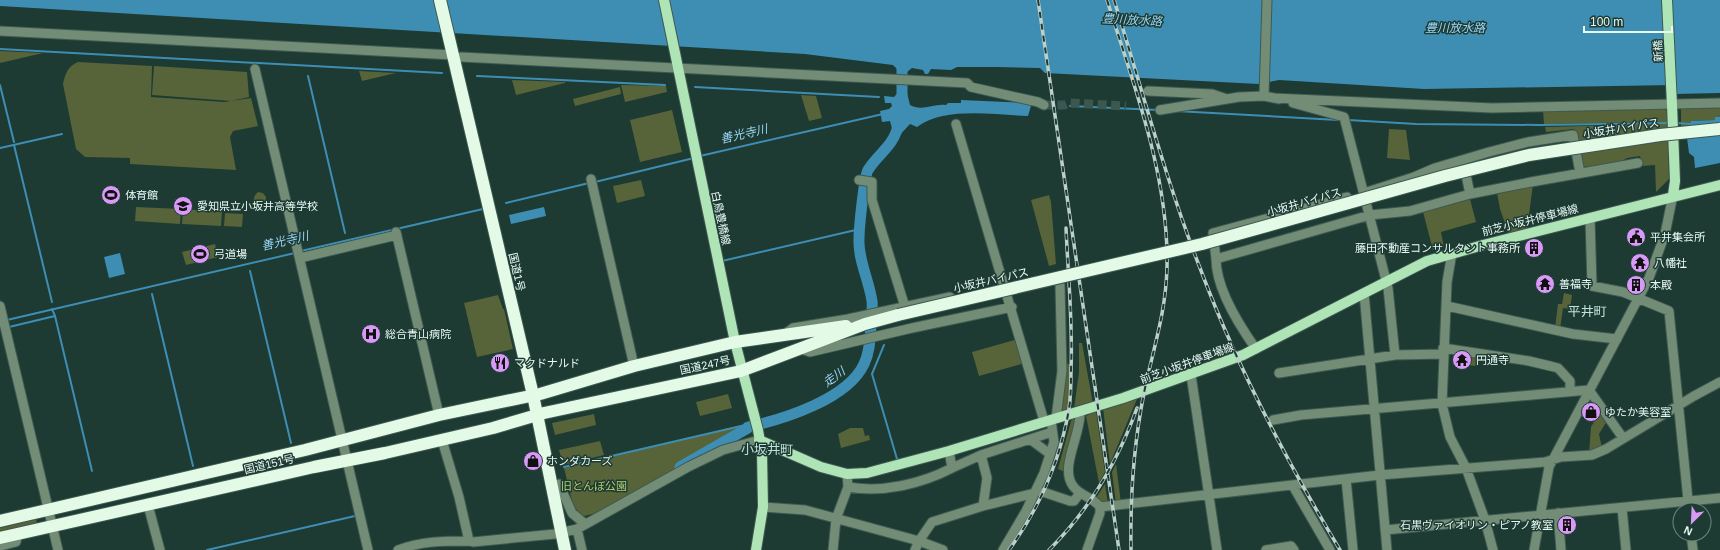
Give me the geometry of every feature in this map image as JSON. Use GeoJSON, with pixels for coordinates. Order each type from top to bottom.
{"type":"FeatureCollection","features":[{"type":"Feature","properties":{"kind":"highway","name":"国道1号"},"geometry":{"type":"LineString","coordinates":[[440,0],[456,51],[537,394],[540,415],[573,530],[565,550]]}},
{"type":"Feature","properties":{"kind":"highway","name":"国道1号"},"geometry":{"type":"LineString","coordinates":[[448,0],[456,51]]}},
{"type":"Feature","properties":{"kind":"highway","name":"小坂井バイパス"},"geometry":{"type":"LineString","coordinates":[[902,311],[1202,244],[1445,176],[1530,155],[1660,135],[1720,129]]}},
{"type":"Feature","properties":{"kind":"highway","name":"国道247号"},"geometry":{"type":"LineString","coordinates":[[540,415],[741,371],[902,311]]}},
{"type":"Feature","properties":{"kind":"highway","name":"国道247号"},"geometry":{"type":"LineString","coordinates":[[537,394],[634,366],[735,342],[865,324]]}},
{"type":"Feature","properties":{"kind":"highway","name":"国道151号"},"geometry":{"type":"LineString","coordinates":[[1,519],[48,510],[305,450],[342,439],[439,415],[537,394]]}},
{"type":"Feature","properties":{"kind":"highway","name":"国道1号"},"geometry":{"type":"LineString","coordinates":[[540,415],[573,530],[572,550]]}},
{"type":"Feature","properties":{"kind":"highway","name":"国道151号"},"geometry":{"type":"LineString","coordinates":[[0,538],[314,467],[442,440],[540,415]]}},
{"type":"Feature","properties":{"kind":"main road","name":"白鳥豊橋線"},"geometry":{"type":"LineString","coordinates":[[664,0],[697,165],[741,371],[756,420],[759,440]]}},
{"type":"Feature","properties":{"kind":"main road","name":"新橋"},"geometry":{"type":"LineString","coordinates":[[1667,0],[1672,103],[1673,196]]}},
{"type":"Feature","properties":{"kind":"main road","name":"前芝小坂井停車場線"},"geometry":{"type":"LineString","coordinates":[[759,440],[821,466],[847,474],[867,473],[949,451],[1191,375],[1256,349],[1427,261],[1452,253],[1720,185]]}},
{"type":"Feature","properties":{"kind":"main road"},"geometry":{"type":"LineString","coordinates":[[756,550],[762,507],[762,453],[759,440]]}},
{"type":"Feature","properties":{"kind":"street"},"geometry":{"type":"LineString","coordinates":[[1264,95],[1267,0]]}},
{"type":"Feature","properties":{"kind":"street"},"geometry":{"type":"LineString","coordinates":[[0,31],[456,51],[967,83],[971,87],[1038,102],[1044,105]]}},
{"type":"Feature","properties":{"kind":"street"},"geometry":{"type":"LineString","coordinates":[[255,69],[368,550]]}},
{"type":"Feature","properties":{"kind":"street"},"geometry":{"type":"LineString","coordinates":[[1148,91],[1212,94],[1227,99]]}},
{"type":"Feature","properties":{"kind":"street"},"geometry":{"type":"LineString","coordinates":[[1160,110],[1227,99],[1264,95],[1344,117],[1386,281],[1395,355]]}},
{"type":"Feature","properties":{"kind":"street"},"geometry":{"type":"LineString","coordinates":[[1274,98],[1485,108],[1720,103]]}},
{"type":"Feature","properties":{"kind":"street"},"geometry":{"type":"LineString","coordinates":[[956,124],[1004,285],[1050,420],[1054,442],[1036,492],[1003,550]]}},
{"type":"Feature","properties":{"kind":"street"},"geometry":{"type":"LineString","coordinates":[[1256,349],[1233,314],[1217,272],[1213,233],[1364,193],[1414,177],[1435,168],[1528,142],[1573,135],[1580,173]]}},
{"type":"Feature","properties":{"kind":"street"},"geometry":{"type":"LineString","coordinates":[[1216,259],[1370,215],[1410,211],[1470,194],[1638,163]]}},
{"type":"Feature","properties":{"kind":"street"},"geometry":{"type":"LineString","coordinates":[[1466,175],[1470,194]]}},
{"type":"Feature","properties":{"kind":"street"},"geometry":{"type":"LineString","coordinates":[[859,180],[872,182],[872,200],[902,311]]}},
{"type":"Feature","properties":{"kind":"street"},"geometry":{"type":"LineString","coordinates":[[591,182],[634,366]]}},
{"type":"Feature","properties":{"kind":"street"},"geometry":{"type":"LineString","coordinates":[[1534,550],[1549,467],[1649,278],[1665,234],[1673,196]]}},
{"type":"Feature","properties":{"kind":"street"},"geometry":{"type":"LineString","coordinates":[[1590,218],[1592,286],[1623,292],[1669,311],[1688,500]]}},
{"type":"Feature","properties":{"kind":"street"},"geometry":{"type":"LineString","coordinates":[[299,253],[396,234],[439,415]]}},
{"type":"Feature","properties":{"kind":"street"},"geometry":{"type":"LineString","coordinates":[[1452,253],[1447,282],[1442,404],[1450,437],[1466,468],[1485,520],[1493,550]]}},
{"type":"Feature","properties":{"kind":"street"},"geometry":{"type":"LineString","coordinates":[[785,334],[793,328],[902,311],[1004,285]]}},
{"type":"Feature","properties":{"kind":"street"},"geometry":{"type":"LineString","coordinates":[[1050,420],[1062,371],[1060,285]]}},
{"type":"Feature","properties":{"kind":"street"},"geometry":{"type":"LineString","coordinates":[[1364,294],[1371,358],[1374,410],[1387,550]]}},
{"type":"Feature","properties":{"kind":"street"},"geometry":{"type":"LineString","coordinates":[[0,306],[58,550]]}},
{"type":"Feature","properties":{"kind":"street"},"geometry":{"type":"LineString","coordinates":[[1447,306],[1573,334],[1617,339]]}},
{"type":"Feature","properties":{"kind":"street"},"geometry":{"type":"LineString","coordinates":[[801,349],[810,352],[912,328],[1012,307]]}},
{"type":"Feature","properties":{"kind":"street"},"geometry":{"type":"LineString","coordinates":[[1279,373],[1371,358],[1443,351],[1529,361],[1558,368],[1570,381],[1570,392]]}},
{"type":"Feature","properties":{"kind":"street"},"geometry":{"type":"LineString","coordinates":[[1191,375],[1217,550]]}},
{"type":"Feature","properties":{"kind":"street"},"geometry":{"type":"LineString","coordinates":[[1100,507],[1208,496],[1380,475],[1540,462],[1553,459],[1592,455],[1606,449],[1720,382]]}},
{"type":"Feature","properties":{"kind":"street"},"geometry":{"type":"LineString","coordinates":[[1273,420],[1301,415],[1374,410],[1589,390]]}},
{"type":"Feature","properties":{"kind":"street"},"geometry":{"type":"LineString","coordinates":[[1589,390],[1623,438]]}},
{"type":"Feature","properties":{"kind":"street"},"geometry":{"type":"LineString","coordinates":[[1080,411],[1080,422],[1068,474],[1074,487],[1080,493],[1092,499],[1100,507],[1100,513],[1087,550]]}},
{"type":"Feature","properties":{"kind":"street"},"geometry":{"type":"LineString","coordinates":[[848,487],[866,490],[886,488],[928,479],[981,456],[1052,432]]}},
{"type":"Feature","properties":{"kind":"street"},"geometry":{"type":"LineString","coordinates":[[442,440],[473,544]]}},
{"type":"Feature","properties":{"kind":"street"},"geometry":{"type":"LineString","coordinates":[[398,550],[412,545],[436,541],[473,544],[573,530],[723,450],[759,440]]}},
{"type":"Feature","properties":{"kind":"street"},"geometry":{"type":"LineString","coordinates":[[1031,440],[1050,454]]}},
{"type":"Feature","properties":{"kind":"street"},"geometry":{"type":"LineString","coordinates":[[949,451],[952,468]]}},
{"type":"Feature","properties":{"kind":"street"},"geometry":{"type":"LineString","coordinates":[[981,456],[987,478],[983,506]]}},
{"type":"Feature","properties":{"kind":"street"},"geometry":{"type":"LineString","coordinates":[[833,550],[836,519],[848,487],[847,474]]}},
{"type":"Feature","properties":{"kind":"street"},"geometry":{"type":"LineString","coordinates":[[1346,479],[1353,550]]}},
{"type":"Feature","properties":{"kind":"street"},"geometry":{"type":"LineString","coordinates":[[559,484],[575,517],[573,530],[582,550]]}},
{"type":"Feature","properties":{"kind":"street"},"geometry":{"type":"LineString","coordinates":[[1293,486],[1330,550]]}},
{"type":"Feature","properties":{"kind":"street"},"geometry":{"type":"LineString","coordinates":[[914,550],[932,522],[983,506],[1036,492],[1070,500],[1074,500],[1080,493]]}},
{"type":"Feature","properties":{"kind":"street"},"geometry":{"type":"LineString","coordinates":[[1384,530],[1720,498]]}},
{"type":"Feature","properties":{"kind":"street"},"geometry":{"type":"LineString","coordinates":[[148,505],[160,550]]}},
{"type":"Feature","properties":{"kind":"street"},"geometry":{"type":"LineString","coordinates":[[762,507],[805,510],[919,541],[942,550]]}},
{"type":"Feature","properties":{"kind":"street"},"geometry":{"type":"LineString","coordinates":[[1622,508],[1626,550]]}},
{"type":"Feature","properties":{"kind":"street"},"geometry":{"type":"LineString","coordinates":[[1558,513],[1561,550]]}},
{"type":"Feature","properties":{"kind":"street"},"geometry":{"type":"LineString","coordinates":[[0,546],[16,542],[18,534]]}},
{"type":"Feature","properties":{"kind":"street"},"geometry":{"type":"LineString","coordinates":[[1266,550],[1291,546],[1294,550]]}},
{"type":"Feature","properties":{"kind":"green space"},"geometry":{"type":"Polygon","coordinates":[[[0,51],[43,53],[0,63],[0,51]]]}},
{"type":"Feature","properties":{"kind":"green space"},"geometry":{"type":"Polygon","coordinates":[[[78,62],[152,66],[151,97],[224,102],[251,98],[258,126],[233,131],[230,137],[236,170],[130,164],[130,158],[85,157],[76,149],[63,84],[68,71],[78,62]]]}},
{"type":"Feature","properties":{"kind":"green space"},"geometry":{"type":"Polygon","coordinates":[[[154,66],[247,72],[249,97],[231,101],[152,95],[154,66]]]}},
{"type":"Feature","properties":{"kind":"green space"},"geometry":{"type":"Polygon","coordinates":[[[359,71],[396,73],[362,81],[359,71]]]}},
{"type":"Feature","properties":{"kind":"green space"},"geometry":{"type":"Polygon","coordinates":[[[512,80],[565,82],[565,83],[516,95],[512,80]]]}},
{"type":"Feature","properties":{"kind":"green space"},"geometry":{"type":"Polygon","coordinates":[[[621,85],[666,86],[667,92],[625,102],[621,85]]]}},
{"type":"Feature","properties":{"kind":"green space"},"geometry":{"type":"Polygon","coordinates":[[[620,87],[621,94],[575,106],[573,99],[620,87]]]}},
{"type":"Feature","properties":{"kind":"green space"},"geometry":{"type":"Polygon","coordinates":[[[801,95],[816,96],[822,118],[809,121],[801,95]]]}},
{"type":"Feature","properties":{"kind":"green space"},"geometry":{"type":"Polygon","coordinates":[[[1720,105],[1720,115],[1715,120],[1691,121],[1691,127],[1681,128],[1681,107],[1720,105]]]}},
{"type":"Feature","properties":{"kind":"green space"},"geometry":{"type":"Polygon","coordinates":[[[1667,108],[1669,179],[1656,192],[1655,165],[1642,166],[1640,156],[1627,158],[1617,164],[1584,167],[1574,129],[1546,132],[1545,127],[1662,124],[1653,122],[1544,124],[1543,110],[1667,108]]]}},
{"type":"Feature","properties":{"kind":"green space"},"geometry":{"type":"Polygon","coordinates":[[[672,110],[682,152],[640,162],[630,120],[672,110]]]}},
{"type":"Feature","properties":{"kind":"green space"},"geometry":{"type":"Polygon","coordinates":[[[1389,129],[1406,130],[1410,160],[1387,158],[1389,129]]]}},
{"type":"Feature","properties":{"kind":"green space"},"geometry":{"type":"Polygon","coordinates":[[[641,180],[645,196],[617,203],[613,186],[641,180]]]}},
{"type":"Feature","properties":{"kind":"green space"},"geometry":{"type":"Polygon","coordinates":[[[1533,184],[1527,230],[1509,235],[1500,209],[1497,193],[1533,184]]]}},
{"type":"Feature","properties":{"kind":"green space"},"geometry":{"type":"Polygon","coordinates":[[[258,192],[263,193],[266,197],[265,207],[260,210],[256,208],[254,202],[254,198],[258,192]]]}},
{"type":"Feature","properties":{"kind":"green space"},"geometry":{"type":"Polygon","coordinates":[[[1049,195],[1051,202],[1056,264],[1049,266],[1031,200],[1049,195]]]}},
{"type":"Feature","properties":{"kind":"green space"},"geometry":{"type":"Polygon","coordinates":[[[1470,199],[1476,222],[1441,232],[1444,247],[1433,250],[1423,212],[1470,199]]]}},
{"type":"Feature","properties":{"kind":"green space"},"geometry":{"type":"Polygon","coordinates":[[[136,207],[181,209],[180,224],[135,221],[136,207]]]}},
{"type":"Feature","properties":{"kind":"green space"},"geometry":{"type":"Polygon","coordinates":[[[183,209],[222,212],[221,226],[182,224],[183,209]]]}},
{"type":"Feature","properties":{"kind":"green space"},"geometry":{"type":"Polygon","coordinates":[[[225,213],[243,214],[242,227],[224,226],[225,213]]]}},
{"type":"Feature","properties":{"kind":"green space","name":"弓道場"},"geometry":{"type":"Polygon","coordinates":[[[215,244],[218,257],[186,265],[182,252],[215,244]]]}},
{"type":"Feature","properties":{"kind":"green space"},"geometry":{"type":"Polygon","coordinates":[[[1564,293],[1572,295],[1570,309],[1563,308],[1560,329],[1555,328],[1558,304],[1562,304],[1564,293]]]}},
{"type":"Feature","properties":{"kind":"green space"},"geometry":{"type":"Polygon","coordinates":[[[498,295],[504,309],[513,349],[477,357],[464,303],[498,295]]]}},
{"type":"Feature","properties":{"kind":"green space"},"geometry":{"type":"Polygon","coordinates":[[[1018,339],[1025,363],[979,376],[972,352],[1018,339]]]}},
{"type":"Feature","properties":{"kind":"green space"},"geometry":{"type":"Polygon","coordinates":[[[1079,343],[1082,343],[1093,404],[1074,409],[1079,372],[1079,343]]]}},
{"type":"Feature","properties":{"kind":"green space"},"geometry":{"type":"Polygon","coordinates":[[[1465,354],[1479,355],[1477,366],[1464,365],[1465,354]]]}},
{"type":"Feature","properties":{"kind":"green space"},"geometry":{"type":"Polygon","coordinates":[[[1064,363],[1073,365],[1068,410],[1059,413],[1064,363]]]}},
{"type":"Feature","properties":{"kind":"green space"},"geometry":{"type":"Polygon","coordinates":[[[728,394],[732,408],[700,416],[696,402],[728,394]]]}},
{"type":"Feature","properties":{"kind":"green space"},"geometry":{"type":"Polygon","coordinates":[[[1135,398],[1137,399],[1110,464],[1103,408],[1135,398]]]}},
{"type":"Feature","properties":{"kind":"green space"},"geometry":{"type":"Polygon","coordinates":[[[1601,409],[1607,421],[1599,434],[1602,448],[1589,453],[1591,427],[1601,409]]]}},
{"type":"Feature","properties":{"kind":"green space"},"geometry":{"type":"Polygon","coordinates":[[[1096,411],[1105,472],[1099,483],[1086,416],[1096,411]]]}},
{"type":"Feature","properties":{"kind":"green space"},"geometry":{"type":"Polygon","coordinates":[[[594,414],[596,425],[555,435],[552,423],[594,414]]]}},
{"type":"Feature","properties":{"kind":"green space"},"geometry":{"type":"Polygon","coordinates":[[[1077,417],[1065,472],[1058,469],[1071,421],[1073,418],[1077,417]]]}},
{"type":"Feature","properties":{"kind":"green space","name":"旧とんぼ公園"},"geometry":{"type":"Polygon","coordinates":[[[750,423],[750,426],[747,428],[597,513],[584,516],[580,514],[573,505],[564,468],[750,423]]]}},
{"type":"Feature","properties":{"kind":"green space"},"geometry":{"type":"Polygon","coordinates":[[[850,428],[863,428],[865,436],[869,435],[870,440],[841,448],[838,434],[850,428]]]}},
{"type":"Feature","properties":{"kind":"green space"},"geometry":{"type":"Polygon","coordinates":[[[600,441],[604,455],[563,465],[559,450],[600,441]]]}},
{"type":"Feature","properties":{"kind":"green space"},"geometry":{"type":"Polygon","coordinates":[[[1116,464],[1121,503],[1116,504],[1112,472],[1116,464]]]}},
{"type":"Feature","properties":{"kind":"green space"},"geometry":{"type":"Polygon","coordinates":[[[1105,484],[1108,504],[1104,504],[1096,498],[1105,484]]]}},
{"type":"Feature","properties":{"kind":"green space"},"geometry":{"type":"Polygon","coordinates":[[[36,519],[38,528],[0,537],[0,528],[36,519]]]}},
{"type":"Feature","properties":{"kind":"water","name":"豊川放水路"},"geometry":{"type":"Polygon","coordinates":[[[0,0],[1720,0],[1720,93],[1675,94],[1674,85],[1424,89],[1279,80],[1259,84],[1045,73],[1040,68],[957,67],[951,70],[931,69],[928,74],[925,74],[923,70],[912,68],[907,72],[900,72],[893,65],[805,54],[0,6],[0,0]]]}},
{"type":"Feature","properties":{"kind":"water"},"geometry":{"type":"Polygon","coordinates":[[[901,89],[906,89],[910,105],[919,108],[946,105],[948,103],[961,103],[961,100],[1030,103],[1031,106],[1028,116],[970,113],[941,116],[928,120],[917,127],[910,124],[897,138],[894,136],[890,121],[882,122],[880,111],[889,109],[892,106],[891,103],[885,103],[884,96],[894,97],[901,89]]]}},
{"type":"Feature","properties":{"kind":"water"},"geometry":{"type":"Polygon","coordinates":[[[1720,115],[1720,163],[1695,168],[1694,157],[1689,153],[1687,138],[1691,121],[1715,120],[1715,117],[1719,117],[1720,115]]]}},
{"type":"Feature","properties":{"kind":"water"},"geometry":{"type":"Polygon","coordinates":[[[544,207],[546,216],[511,224],[509,215],[544,207]]]}},
{"type":"Feature","properties":{"kind":"water"},"geometry":{"type":"Polygon","coordinates":[[[120,253],[125,274],[109,278],[104,257],[120,253]]]}},
{"type":"Feature","properties":{"kind":"waterway"},"geometry":{"type":"LineString","coordinates":[[0,49],[442,73]]}},
{"type":"Feature","properties":{"kind":"waterway","name":"善光寺川"},"geometry":{"type":"LineString","coordinates":[[902,57],[902,104]]}},
{"type":"Feature","properties":{"kind":"waterway"},"geometry":{"type":"LineString","coordinates":[[308,76],[345,233]]}},
{"type":"Feature","properties":{"kind":"waterway"},"geometry":{"type":"LineString","coordinates":[[477,76],[665,85]]}},
{"type":"Feature","properties":{"kind":"waterway"},"geometry":{"type":"LineString","coordinates":[[0,85],[14,142]]}},
{"type":"Feature","properties":{"kind":"waterway"},"geometry":{"type":"LineString","coordinates":[[695,87],[879,97]]}},
{"type":"Feature","properties":{"kind":"waterway"},"geometry":{"type":"LineString","coordinates":[[1070,106],[1158,110]]}},
{"type":"Feature","properties":{"kind":"waterway"},"geometry":{"type":"LineString","coordinates":[[1176,111],[1338,120]]}},
{"type":"Feature","properties":{"kind":"waterway","name":"善光寺川"},"geometry":{"type":"LineString","coordinates":[[700,156],[883,114]]}},
{"type":"Feature","properties":{"kind":"waterway"},"geometry":{"type":"LineString","coordinates":[[1348,120],[1416,124],[1540,125],[1670,123]]}},
{"type":"Feature","properties":{"kind":"waterway","name":"走川"},"geometry":{"type":"LineString","coordinates":[[680,467],[748,427],[779,419],[814,406],[844,387],[856,376],[864,364],[869,345],[872,301],[859,247],[863,192],[868,170],[890,144],[899,123]]}},
{"type":"Feature","properties":{"kind":"waterway"},"geometry":{"type":"LineString","coordinates":[[1676,123],[1691,124]]}},
{"type":"Feature","properties":{"kind":"waterway"},"geometry":{"type":"LineString","coordinates":[[0,148],[62,134]]}},
{"type":"Feature","properties":{"kind":"waterway"},"geometry":{"type":"LineString","coordinates":[[14,145],[52,302]]}},
{"type":"Feature","properties":{"kind":"waterway","name":"善光寺川"},"geometry":{"type":"LineString","coordinates":[[595,182],[694,158]]}},
{"type":"Feature","properties":{"kind":"waterway","name":"善光寺川"},"geometry":{"type":"LineString","coordinates":[[506,203],[589,183]]}},
{"type":"Feature","properties":{"kind":"waterway","name":"善光寺川"},"geometry":{"type":"LineString","coordinates":[[301,251],[483,209]]}},
{"type":"Feature","properties":{"kind":"waterway"},"geometry":{"type":"LineString","coordinates":[[722,261],[860,229]]}},
{"type":"Feature","properties":{"kind":"waterway","name":"善光寺川"},"geometry":{"type":"LineString","coordinates":[[7,320],[295,253]]}},
{"type":"Feature","properties":{"kind":"waterway"},"geometry":{"type":"LineString","coordinates":[[250,271],[291,443]]}},
{"type":"Feature","properties":{"kind":"waterway"},"geometry":{"type":"LineString","coordinates":[[152,294],[193,466]]}},
{"type":"Feature","properties":{"kind":"waterway"},"geometry":{"type":"LineString","coordinates":[[9,327],[55,316],[52,309]]}},
{"type":"Feature","properties":{"kind":"waterway"},"geometry":{"type":"LineString","coordinates":[[55,316],[92,471]]}},
{"type":"Feature","properties":{"kind":"waterway"},"geometry":{"type":"LineString","coordinates":[[884,345],[872,374],[897,459]]}},
{"type":"Feature","properties":{"kind":"waterway"},"geometry":{"type":"LineString","coordinates":[[564,467],[754,423]]}},
{"type":"Feature","properties":{"kind":"waterway"},"geometry":{"type":"LineString","coordinates":[[207,550],[355,516]]}},
{"type":"Feature","properties":{"kind":"tunnel"},"geometry":{"type":"LineString","coordinates":[[1044,105],[1064,105],[1069,103],[1126,106]]}},
{"type":"Feature","properties":{"kind":"railway"},"geometry":{"type":"LineString","coordinates":[[1038,0],[1119,550]]}},
{"type":"Feature","properties":{"kind":"railway"},"geometry":{"type":"LineString","coordinates":[[1107,0],[1148,132],[1156,165],[1166,233],[1167,267],[1165,296],[1147,379],[1136,443],[1132,485],[1131,550]]}},
{"type":"Feature","properties":{"kind":"railway"},"geometry":{"type":"LineString","coordinates":[[1114,0],[1176,202],[1214,305],[1246,377],[1301,482],[1340,550]]}},
{"type":"Feature","properties":{"kind":"railway"},"geometry":{"type":"LineString","coordinates":[[1009,550],[1030,517],[1047,483],[1060,447],[1069,409],[1071,390],[1071,335],[1066,228]]}},
{"type":"Feature","properties":{"kind":"railway"},"geometry":{"type":"LineString","coordinates":[[1049,550],[1077,518],[1101,484],[1121,447],[1137,408]]}},
{"type":"Feature","properties":{"kind":"place","name":"体育館"},"geometry":{"type":"Point","coordinates":[111,195]}},
{"type":"Feature","properties":{"kind":"place","name":"愛知県立小坂井高等学校"},"geometry":{"type":"Point","coordinates":[183,206]}},
{"type":"Feature","properties":{"kind":"place","name":"平井集会所"},"geometry":{"type":"Point","coordinates":[1636,237]}},
{"type":"Feature","properties":{"kind":"place","name":"藤田不動産コンサルタント事務所"},"geometry":{"type":"Point","coordinates":[1534,248]}},
{"type":"Feature","properties":{"kind":"place","name":"弓道場"},"geometry":{"type":"Point","coordinates":[200,254]}},
{"type":"Feature","properties":{"kind":"place","name":"八幡社"},"geometry":{"type":"Point","coordinates":[1640,263]}},
{"type":"Feature","properties":{"kind":"place","name":"善福寺"},"geometry":{"type":"Point","coordinates":[1545,284]}},
{"type":"Feature","properties":{"kind":"place","name":"本殿"},"geometry":{"type":"Point","coordinates":[1636,285]}},
{"type":"Feature","properties":{"kind":"place","name":"総合青山病院"},"geometry":{"type":"Point","coordinates":[371,334]}},
{"type":"Feature","properties":{"kind":"place","name":"円通寺"},"geometry":{"type":"Point","coordinates":[1462,360]}},
{"type":"Feature","properties":{"kind":"place","name":"マクドナルド"},"geometry":{"type":"Point","coordinates":[500,363]}},
{"type":"Feature","properties":{"kind":"place","name":"ゆたか美容室"},"geometry":{"type":"Point","coordinates":[1591,412]}},
{"type":"Feature","properties":{"kind":"place","name":"ホンダカーズ"},"geometry":{"type":"Point","coordinates":[533,461]}},
{"type":"Feature","properties":{"kind":"place","name":"石黒ヴァイオリン・ピアノ教室"},"geometry":{"type":"Point","coordinates":[1567,525]}},
{"type":"Feature","properties":{"kind":"district","name":"平井町"},"geometry":{"type":"Point","coordinates":[1587,311]}},
{"type":"Feature","properties":{"kind":"district","name":"小坂井町"},"geometry":{"type":"Point","coordinates":[767,449]}}]}
